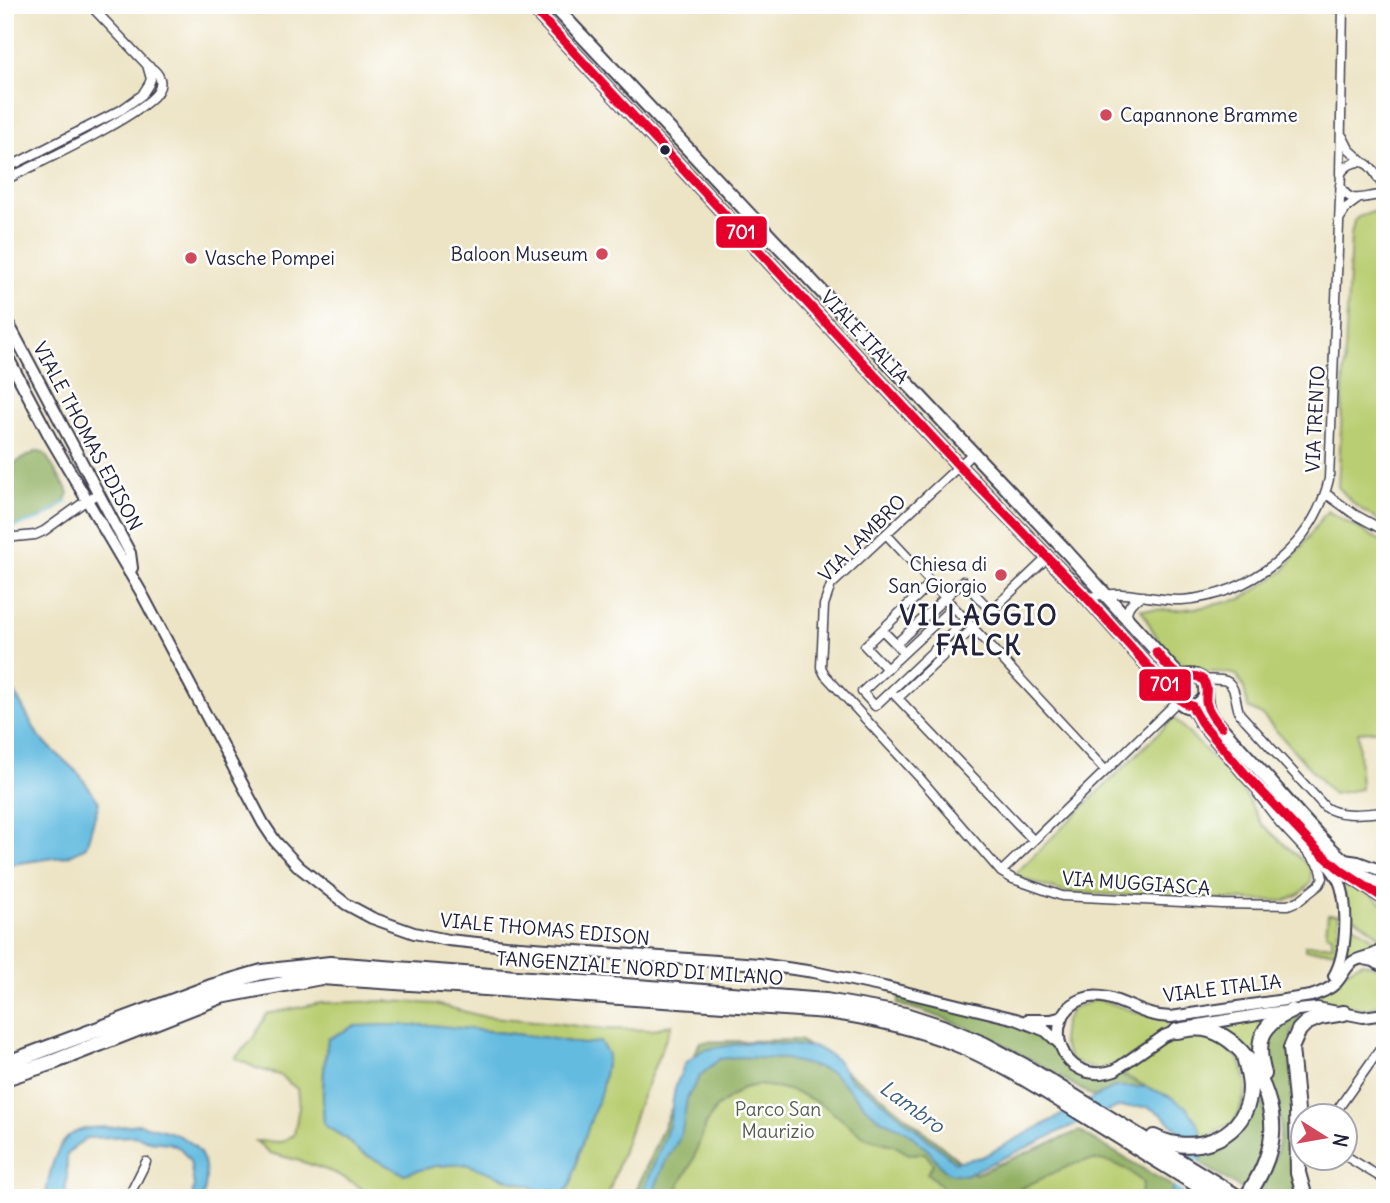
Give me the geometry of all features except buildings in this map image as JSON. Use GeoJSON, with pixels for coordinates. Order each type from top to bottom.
{"type":"FeatureCollection","features":[{"type":"Feature","properties":{"kind":"highway","name":"TANGENZIALE NORD DI MILANO"},"geometry":{"type":"LineString","coordinates":[[5,1065],[211,987],[262,972],[330,964],[826,1001],[959,1034],[984,1044],[1111,1120]]}},
{"type":"Feature","properties":{"kind":"highway","name":"TANGENZIALE NORD DI MILANO"},"geometry":{"type":"LineString","coordinates":[[5,1078],[221,996],[321,977],[886,1016],[973,1051],[1068,1096]]}},
{"type":"Feature","properties":{"kind":"highway"},"geometry":{"type":"LineString","coordinates":[[1246,1198],[1272,1160],[1276,1134],[1277,1122],[1272,1098],[1260,1059],[1260,1040],[1268,1026],[1292,1011]]}},
{"type":"Feature","properties":{"kind":"highway"},"geometry":{"type":"LineString","coordinates":[[1305,1198],[1298,1173],[1297,1111],[1291,1048],[1299,1030],[1313,1018],[1343,1013]]}},
{"type":"Feature","properties":{"kind":"highway"},"geometry":{"type":"LineString","coordinates":[[1177,1031],[1196,1028],[1216,1032],[1231,1042],[1251,1062],[1258,1074],[1272,1122],[1267,1158],[1252,1198]]}},
{"type":"Feature","properties":{"kind":"highway"},"geometry":{"type":"LineString","coordinates":[[1111,1120],[1175,1145],[1209,1143],[1230,1132],[1245,1110],[1250,1088],[1244,1056]]}},
{"type":"Feature","properties":{"kind":"highway"},"geometry":{"type":"LineString","coordinates":[[1111,1120],[1174,1169],[1219,1198]]}},
{"type":"Feature","properties":{"kind":"highway"},"geometry":{"type":"LineString","coordinates":[[1202,1188],[1240,1198]]}},
{"type":"Feature","properties":{"kind":"main road","name":"VIALE ITALIA"},"geometry":{"type":"LineString","coordinates":[[530,5],[960,466],[1086,597],[1164,684],[1184,705],[1192,706]]}},
{"type":"Feature","properties":{"kind":"main road","name":"VIALE ITALIA"},"geometry":{"type":"LineString","coordinates":[[554,5],[1066,551],[1178,675],[1184,677]]}},
{"type":"Feature","properties":{"kind":"main road"},"geometry":{"type":"LineString","coordinates":[[1177,696],[1178,682],[1184,677],[1193,675],[1207,686]]}},
{"type":"Feature","properties":{"kind":"main road"},"geometry":{"type":"LineString","coordinates":[[1207,686],[1201,703],[1192,706],[1204,726],[1317,850],[1342,871],[1385,899]]}},
{"type":"Feature","properties":{"kind":"main road"},"geometry":{"type":"LineString","coordinates":[[1207,686],[1207,708],[1214,719],[1329,846],[1369,879],[1385,886]]}},
{"type":"Feature","properties":{"kind":"street"},"geometry":{"type":"LineString","coordinates":[[5,180],[129,115],[159,91],[159,76],[155,69],[147,65],[90,5]]}},
{"type":"Feature","properties":{"kind":"street","name":"VIA TRENTO"},"geometry":{"type":"LineString","coordinates":[[1086,597],[1122,593],[1176,600],[1226,591],[1275,564],[1295,545],[1312,521],[1325,493],[1330,467],[1343,5]]}},
{"type":"Feature","properties":{"kind":"street"},"geometry":{"type":"LineString","coordinates":[[5,169],[121,110],[142,95],[151,79],[147,65]]}},
{"type":"Feature","properties":{"kind":"street","name":"VIA TRENTO"},"geometry":{"type":"LineString","coordinates":[[1341,126],[1349,149],[1374,172],[1385,188]]}},
{"type":"Feature","properties":{"kind":"street"},"geometry":{"type":"LineString","coordinates":[[1366,164],[1360,162],[1344,168],[1340,182],[1347,195],[1361,198],[1385,195]]}},
{"type":"Feature","properties":{"kind":"street"},"geometry":{"type":"LineString","coordinates":[[1338,228],[1344,210],[1374,190],[1376,178]]}},
{"type":"Feature","properties":{"kind":"street","name":"VIALE THOMAS EDISON"},"geometry":{"type":"LineString","coordinates":[[5,317],[130,553],[132,568],[129,572]]}},
{"type":"Feature","properties":{"kind":"street","name":"VIALE THOMAS EDISON"},"geometry":{"type":"LineString","coordinates":[[5,352],[51,439],[129,572],[263,823],[275,841],[299,867],[322,887],[356,910],[402,930],[448,940],[760,964],[814,972],[1016,1019],[1046,1031],[1059,1043]]}},
{"type":"Feature","properties":{"kind":"street","name":"VIA LAMBRO"},"geometry":{"type":"LineString","coordinates":[[821,667],[824,605],[828,591],[836,580],[973,453]]}},
{"type":"Feature","properties":{"kind":"street"},"geometry":{"type":"LineString","coordinates":[[5,538],[35,535],[44,531],[99,493]]}},
{"type":"Feature","properties":{"kind":"street"},"geometry":{"type":"LineString","coordinates":[[1325,493],[1354,514],[1385,531]]}},
{"type":"Feature","properties":{"kind":"street"},"geometry":{"type":"LineString","coordinates":[[886,534],[1105,770]]}},
{"type":"Feature","properties":{"kind":"street"},"geometry":{"type":"LineString","coordinates":[[896,644],[963,581],[991,611],[1047,558]]}},
{"type":"Feature","properties":{"kind":"street"},"geometry":{"type":"LineString","coordinates":[[887,669],[865,646],[931,583]]}},
{"type":"Feature","properties":{"kind":"street"},"geometry":{"type":"LineString","coordinates":[[1131,623],[1128,607],[1135,599],[1144,596]]}},
{"type":"Feature","properties":{"kind":"street"},"geometry":{"type":"LineString","coordinates":[[953,607],[862,692],[875,706],[965,621]]}},
{"type":"Feature","properties":{"kind":"street"},"geometry":{"type":"LineString","coordinates":[[898,698],[972,629]]}},
{"type":"Feature","properties":{"kind":"street"},"geometry":{"type":"LineString","coordinates":[[882,630],[904,653]]}},
{"type":"Feature","properties":{"kind":"street","name":"VIA MUGGIASCA"},"geometry":{"type":"LineString","coordinates":[[821,667],[825,675],[919,777],[1001,872],[1013,879],[1062,896],[1179,903],[1288,905],[1300,900],[1319,885],[1323,878],[1320,866],[1266,806],[1247,776]]}},
{"type":"Feature","properties":{"kind":"street"},"geometry":{"type":"LineString","coordinates":[[1207,686],[1225,680],[1231,685],[1240,714],[1325,807],[1344,814],[1385,811]]}},
{"type":"Feature","properties":{"kind":"street"},"geometry":{"type":"LineString","coordinates":[[891,691],[1033,840]]}},
{"type":"Feature","properties":{"kind":"street"},"geometry":{"type":"LineString","coordinates":[[1001,872],[1177,696]]}},
{"type":"Feature","properties":{"kind":"street"},"geometry":{"type":"LineString","coordinates":[[1317,850],[1336,874],[1345,914],[1340,964],[1326,990]]}},
{"type":"Feature","properties":{"kind":"street"},"geometry":{"type":"LineString","coordinates":[[1344,860],[1385,872]]}},
{"type":"Feature","properties":{"kind":"street"},"geometry":{"type":"LineString","coordinates":[[1326,990],[1336,984],[1352,961],[1373,956],[1385,946]]}},
{"type":"Feature","properties":{"kind":"street"},"geometry":{"type":"LineString","coordinates":[[1362,958],[1385,968]]}},
{"type":"Feature","properties":{"kind":"street","name":"VIALE ITALIA"},"geometry":{"type":"LineString","coordinates":[[1063,1017],[1075,1003],[1093,996],[1111,999],[1150,1015],[1171,1017],[1311,996],[1326,990]]}},
{"type":"Feature","properties":{"kind":"street"},"geometry":{"type":"LineString","coordinates":[[1368,1017],[1385,1006]]}},
{"type":"Feature","properties":{"kind":"street","name":"VIALE ITALIA"},"geometry":{"type":"LineString","coordinates":[[1059,1043],[1062,1053],[1077,1068],[1086,1072],[1106,1073],[1115,1070],[1164,1036],[1191,1026],[1318,1008],[1355,1016],[1385,1014]]}},
{"type":"Feature","properties":{"kind":"street"},"geometry":{"type":"LineString","coordinates":[[1059,1043],[1063,1017]]}},
{"type":"Feature","properties":{"kind":"street","name":"VIALE THOMAS EDISON"},"geometry":{"type":"LineString","coordinates":[[1016,1019],[1063,1017]]}},
{"type":"Feature","properties":{"kind":"street"},"geometry":{"type":"LineString","coordinates":[[1342,1102],[1385,1042]]}},
{"type":"Feature","properties":{"kind":"street"},"geometry":{"type":"LineString","coordinates":[[128,1198],[146,1162]]}},
{"type":"Feature","properties":{"kind":"street"},"geometry":{"type":"LineString","coordinates":[[1358,1163],[1385,1181]]}},
{"type":"Feature","properties":{"kind":"green space"},"geometry":{"type":"Polygon","coordinates":[[[1385,208],[1385,525],[1354,504],[1338,487],[1351,235],[1354,221],[1358,217],[1385,208]]]}},
{"type":"Feature","properties":{"kind":"green space"},"geometry":{"type":"Polygon","coordinates":[[[37,451],[45,454],[69,493],[65,501],[51,513],[5,529],[5,468],[37,451]]]}},
{"type":"Feature","properties":{"kind":"green space"},"geometry":{"type":"Polygon","coordinates":[[[1327,511],[1385,543],[1385,730],[1358,732],[1361,789],[1333,794],[1262,715],[1248,708],[1244,688],[1237,675],[1199,671],[1180,662],[1164,647],[1141,609],[1176,610],[1241,599],[1284,571],[1327,511]]]}},
{"type":"Feature","properties":{"kind":"green space"},"geometry":{"type":"Polygon","coordinates":[[[1174,718],[1240,786],[1262,824],[1311,868],[1311,883],[1301,893],[1285,901],[1064,892],[1017,876],[1017,872],[1174,718]]]}},
{"type":"Feature","properties":{"kind":"green space"},"geometry":{"type":"Polygon","coordinates":[[[1340,874],[1385,905],[1383,944],[1343,962],[1348,924],[1351,923],[1376,940],[1380,936],[1347,911],[1340,874]]]}},
{"type":"Feature","properties":{"kind":"green space"},"geometry":{"type":"Polygon","coordinates":[[[1328,914],[1339,914],[1336,951],[1305,950],[1305,945],[1332,945],[1332,935],[1326,934],[1328,914]]]}},
{"type":"Feature","properties":{"kind":"green space"},"geometry":{"type":"Polygon","coordinates":[[[1362,962],[1378,968],[1385,977],[1382,1000],[1367,1009],[1322,1002],[1308,1003],[1195,1022],[1120,1063],[1097,1070],[1071,1060],[1062,1042],[1064,1023],[1073,1008],[1098,999],[1144,1015],[1306,1001],[1362,962]]]}},
{"type":"Feature","properties":{"kind":"green space"},"geometry":{"type":"Polygon","coordinates":[[[900,996],[1027,1026],[1050,1038],[1080,1074],[1088,1077],[1108,1077],[1119,1073],[1147,1087],[1114,1087],[1094,1097],[990,1038],[946,1019],[897,1004],[900,996]]]}},
{"type":"Feature","properties":{"kind":"green space"},"geometry":{"type":"Polygon","coordinates":[[[390,1001],[436,1004],[481,1016],[600,1029],[652,1030],[672,1024],[638,1106],[607,1198],[374,1198],[335,1173],[270,1153],[256,1141],[281,1142],[294,1135],[299,1107],[297,1089],[279,1075],[235,1058],[253,1039],[267,1014],[321,1003],[390,1001]],[[385,1025],[328,1039],[323,1082],[324,1125],[345,1138],[360,1152],[404,1174],[436,1166],[466,1164],[531,1186],[549,1197],[571,1184],[579,1153],[582,1044],[484,1030],[385,1025]]]}},
{"type":"Feature","properties":{"kind":"green space"},"geometry":{"type":"Polygon","coordinates":[[[1270,1016],[1256,1063],[1215,1025],[1270,1016]]]}},
{"type":"Feature","properties":{"kind":"green space"},"geometry":{"type":"Polygon","coordinates":[[[1299,1016],[1301,1020],[1292,1032],[1293,1102],[1288,1102],[1288,1172],[1295,1172],[1301,1198],[1256,1198],[1274,1161],[1280,1131],[1279,1113],[1267,1069],[1268,1035],[1289,1017],[1299,1016]]]}},
{"type":"Feature","properties":{"kind":"green space"},"geometry":{"type":"Polygon","coordinates":[[[1186,1034],[1213,1037],[1230,1048],[1240,1061],[1247,1084],[1237,1120],[1203,1139],[1194,1119],[1183,1106],[1119,1073],[1166,1042],[1168,1045],[1173,1042],[1176,1036],[1186,1034]]]}},
{"type":"Feature","properties":{"kind":"green space","name":"Parco San Maurizio"},"geometry":{"type":"Polygon","coordinates":[[[799,1040],[880,1095],[975,1174],[1079,1131],[1192,1198],[633,1198],[700,1042],[799,1040]]]}},
{"type":"Feature","properties":{"kind":"green space"},"geometry":{"type":"Polygon","coordinates":[[[799,1040],[880,1095],[975,1174],[1079,1131],[1192,1198],[1140,1198],[1143,1183],[1127,1170],[1099,1160],[1071,1165],[1004,1197],[955,1198],[927,1173],[933,1164],[925,1153],[909,1154],[893,1145],[866,1138],[823,1105],[800,1094],[758,1085],[743,1088],[716,1108],[706,1124],[692,1163],[676,1191],[677,1198],[633,1198],[700,1042],[799,1040]]]}},
{"type":"Feature","properties":{"kind":"green space"},"geometry":{"type":"Polygon","coordinates":[[[1255,1081],[1263,1097],[1267,1141],[1245,1191],[1200,1163],[1203,1150],[1223,1142],[1255,1081]]]}},
{"type":"Feature","properties":{"kind":"water"},"geometry":{"type":"Polygon","coordinates":[[[11,686],[39,737],[79,774],[99,802],[86,847],[68,856],[5,865],[5,688],[11,686]]]}},
{"type":"Feature","properties":{"kind":"water"},"geometry":{"type":"Polygon","coordinates":[[[432,1025],[582,1044],[600,1042],[608,1054],[601,1092],[571,1184],[564,1193],[549,1197],[531,1186],[466,1164],[436,1166],[404,1174],[360,1152],[345,1138],[324,1125],[323,1082],[328,1039],[354,1026],[432,1025]]]}},
{"type":"Feature","properties":{"kind":"water"},"geometry":{"type":"Polygon","coordinates":[[[750,1042],[816,1047],[836,1059],[851,1080],[875,1095],[955,1162],[982,1157],[1114,1087],[1147,1087],[1171,1097],[1187,1108],[1203,1137],[1203,1155],[1184,1198],[1169,1198],[1186,1156],[1187,1138],[1161,1114],[1148,1107],[1118,1107],[965,1175],[949,1173],[906,1131],[880,1119],[869,1110],[833,1073],[785,1059],[738,1057],[720,1059],[700,1076],[687,1098],[682,1131],[665,1162],[655,1188],[655,1198],[641,1198],[669,1126],[675,1088],[685,1063],[703,1050],[750,1042]]]}},
{"type":"Feature","properties":{"kind":"water"},"geometry":{"type":"Polygon","coordinates":[[[138,1124],[181,1137],[200,1153],[205,1164],[206,1179],[203,1198],[192,1198],[194,1186],[190,1161],[180,1148],[135,1136],[88,1138],[75,1146],[67,1155],[65,1198],[46,1198],[54,1160],[70,1135],[87,1128],[138,1124]]]}},
{"type":"Feature","properties":{"kind":"pier"},"geometry":{"type":"Polygon","coordinates":[[[1183,1153],[1203,1165],[1189,1196],[1171,1185],[1183,1153]]]}},
{"type":"Feature","properties":{"kind":"waterway"},"geometry":{"type":"LineString","coordinates":[[5,529],[41,519],[67,501]]}},
{"type":"Feature","properties":{"kind":"transit line","name":"701"},"geometry":{"type":"LineString","coordinates":[[530,5],[959,466],[1086,597],[1164,684],[1183,702],[1192,706],[1201,722],[1247,776],[1317,850],[1342,871],[1385,899]]}},
{"type":"Feature","properties":{"kind":"transit line","name":"701"},"geometry":{"type":"LineString","coordinates":[[1156,652],[1177,674],[1203,680],[1207,706],[1221,727]]}},
{"type":"Feature","properties":{"kind":"place","name":"Capannone Bramme"},"geometry":{"type":"Point","coordinates":[1106,115]}},
{"type":"Feature","properties":{"kind":"place","name":"Baloon Museum"},"geometry":{"type":"Point","coordinates":[602,254]}},
{"type":"Feature","properties":{"kind":"place","name":"Vasche Pompei"},"geometry":{"type":"Point","coordinates":[191,258]}},
{"type":"Feature","properties":{"kind":"place","name":"Chiesa di San Giorgio"},"geometry":{"type":"Point","coordinates":[1001,575]}},
{"type":"Feature","properties":{"kind":"district","name":"VILLAGGIO FALCK"},"geometry":{"type":"Point","coordinates":[979,631]}},
{"type":"Feature","properties":{"kind":"water label","name":"Lambro"},"geometry":{"type":"Point","coordinates":[912,1107]}}]}
